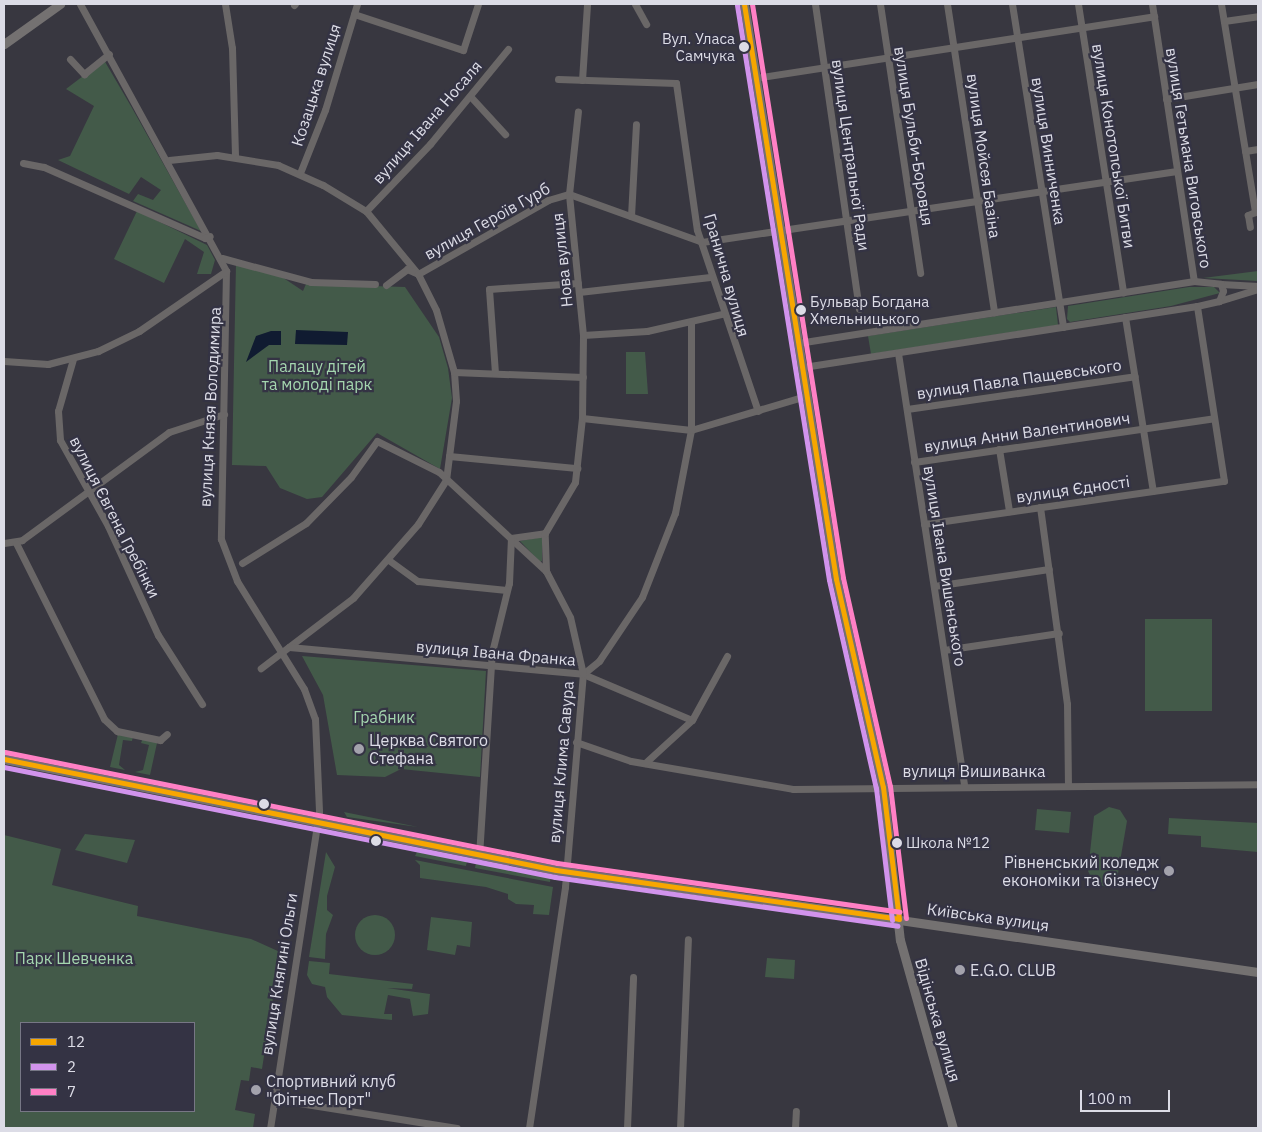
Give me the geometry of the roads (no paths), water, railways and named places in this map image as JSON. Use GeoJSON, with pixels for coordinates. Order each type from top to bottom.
{"type":"FeatureCollection","features":[{"type":"Feature","properties":{"kind":"main road"},"geometry":{"type":"LineString","coordinates":[[4,44],[60,4]]}},
{"type":"Feature","properties":{"kind":"main road","name":"Відінська вулиця"},"geometry":{"type":"LineString","coordinates":[[744,4],[838,587],[883,787],[902,947],[953,1128]]}},
{"type":"Feature","properties":{"kind":"main road","name":"Київська вулиця"},"geometry":{"type":"LineString","coordinates":[[4,759],[316,824],[566,872],[1258,972]]}},
{"type":"Feature","properties":{"kind":"street","name":"вулиця Князя Володимира"},"geometry":{"type":"LineString","coordinates":[[80,4],[169,160],[222,258],[226,271],[221,538],[237,581],[304,689],[315,719],[316,824]]}},
{"type":"Feature","properties":{"kind":"street"},"geometry":{"type":"LineString","coordinates":[[226,4],[232,48],[235,156]]}},
{"type":"Feature","properties":{"kind":"street","name":"Козацька вулиця"},"geometry":{"type":"LineString","coordinates":[[300,174],[357,4]]}},
{"type":"Feature","properties":{"kind":"street"},"geometry":{"type":"LineString","coordinates":[[354,14],[463,50],[478,4]]}},
{"type":"Feature","properties":{"kind":"street"},"geometry":{"type":"LineString","coordinates":[[558,80],[582,80],[587,4]]}},
{"type":"Feature","properties":{"kind":"street"},"geometry":{"type":"LineString","coordinates":[[635,4],[646,24]]}},
{"type":"Feature","properties":{"kind":"street","name":"вулиця Центральної Ради"},"geometry":{"type":"LineString","coordinates":[[815,4],[858,310]]}},
{"type":"Feature","properties":{"kind":"street","name":"вулиця Бульби-Боровця"},"geometry":{"type":"LineString","coordinates":[[880,4],[912,209],[920,273]]}},
{"type":"Feature","properties":{"kind":"street","name":"вулиця Мойсея Базіна"},"geometry":{"type":"LineString","coordinates":[[947,4],[994,312]]}},
{"type":"Feature","properties":{"kind":"street","name":"вулиця Винниченка"},"geometry":{"type":"LineString","coordinates":[[1012,4],[1060,303]]}},
{"type":"Feature","properties":{"kind":"street","name":"вулиця Конотопської Битви"},"geometry":{"type":"LineString","coordinates":[[1078,4],[1123,293]]}},
{"type":"Feature","properties":{"kind":"street","name":"вулиця Гетьмана Виговського"},"geometry":{"type":"LineString","coordinates":[[1152,4],[1194,281],[1221,284],[1219,301]]}},
{"type":"Feature","properties":{"kind":"street"},"geometry":{"type":"LineString","coordinates":[[1221,4],[1257,212],[1248,215],[1250,227]]}},
{"type":"Feature","properties":{"kind":"street"},"geometry":{"type":"LineString","coordinates":[[755,78],[1018,39],[1154,16]]}},
{"type":"Feature","properties":{"kind":"street"},"geometry":{"type":"LineString","coordinates":[[1224,21],[1258,16]]}},
{"type":"Feature","properties":{"kind":"street","name":"вулиця Івана Носаля"},"geometry":{"type":"LineString","coordinates":[[366,211],[470,96],[508,49]]}},
{"type":"Feature","properties":{"kind":"street"},"geometry":{"type":"LineString","coordinates":[[70,59],[84,74],[109,54]]}},
{"type":"Feature","properties":{"kind":"street","name":"Гранична вулиця"},"geometry":{"type":"LineString","coordinates":[[582,80],[676,83],[702,242],[710,277],[758,411]]}},
{"type":"Feature","properties":{"kind":"street"},"geometry":{"type":"LineString","coordinates":[[1166,98],[1258,84]]}},
{"type":"Feature","properties":{"kind":"street"},"geometry":{"type":"LineString","coordinates":[[470,96],[505,134]]}},
{"type":"Feature","properties":{"kind":"street","name":"Нова вулиця"},"geometry":{"type":"LineString","coordinates":[[545,533],[566,499],[577,468],[582,418],[583,335],[569,194],[578,111]]}},
{"type":"Feature","properties":{"kind":"street"},"geometry":{"type":"LineString","coordinates":[[632,216],[636,124]]}},
{"type":"Feature","properties":{"kind":"street"},"geometry":{"type":"LineString","coordinates":[[1245,151],[1258,149]]}},
{"type":"Feature","properties":{"kind":"street"},"geometry":{"type":"LineString","coordinates":[[169,160],[235,156],[300,174],[366,211],[418,274],[436,310],[454,372],[456,401],[446,480],[390,561],[353,598],[261,668]]}},
{"type":"Feature","properties":{"kind":"street"},"geometry":{"type":"LineString","coordinates":[[23,163],[44,167],[205,238],[210,236]]}},
{"type":"Feature","properties":{"kind":"street","name":"вулиця Героїв Гурб"},"geometry":{"type":"LineString","coordinates":[[386,284],[407,269],[418,274],[548,200],[569,194],[702,242],[780,232],[912,209],[976,202],[1177,171]]}},
{"type":"Feature","properties":{"kind":"street"},"geometry":{"type":"LineString","coordinates":[[222,258],[311,282],[375,284]]}},
{"type":"Feature","properties":{"kind":"street"},"geometry":{"type":"LineString","coordinates":[[4,361],[41,365],[73,360],[132,336],[226,271]]}},
{"type":"Feature","properties":{"kind":"street"},"geometry":{"type":"LineString","coordinates":[[579,292],[710,277]]}},
{"type":"Feature","properties":{"kind":"street"},"geometry":{"type":"LineString","coordinates":[[798,343],[1194,281]]}},
{"type":"Feature","properties":{"kind":"street"},"geometry":{"type":"LineString","coordinates":[[495,373],[490,289],[578,282]]}},
{"type":"Feature","properties":{"kind":"street"},"geometry":{"type":"LineString","coordinates":[[1221,284],[1258,287]]}},
{"type":"Feature","properties":{"kind":"street"},"geometry":{"type":"LineString","coordinates":[[802,367],[1197,306],[1219,301],[1258,287]]}},
{"type":"Feature","properties":{"kind":"street"},"geometry":{"type":"LineString","coordinates":[[1060,303],[1063,327]]}},
{"type":"Feature","properties":{"kind":"street"},"geometry":{"type":"LineString","coordinates":[[1197,306],[1214,418]]}},
{"type":"Feature","properties":{"kind":"street"},"geometry":{"type":"LineString","coordinates":[[583,335],[691,323],[722,314]]}},
{"type":"Feature","properties":{"kind":"street"},"geometry":{"type":"LineString","coordinates":[[1125,317],[1153,491]]}},
{"type":"Feature","properties":{"kind":"street","name":"вулиця Клима Савура"},"geometry":{"type":"LineString","coordinates":[[529,1128],[566,872],[583,674],[613,642],[651,577],[680,496],[691,430],[691,323]]}},
{"type":"Feature","properties":{"kind":"street","name":"вулиця Івана Вишенського"},"geometry":{"type":"LineString","coordinates":[[898,352],[964,784]]}},
{"type":"Feature","properties":{"kind":"street","name":"вулиця Євгена Гребінки"},"geometry":{"type":"LineString","coordinates":[[73,360],[58,411],[58,433],[158,635],[202,704]]}},
{"type":"Feature","properties":{"kind":"street"},"geometry":{"type":"LineString","coordinates":[[454,372],[583,377]]}},
{"type":"Feature","properties":{"kind":"street","name":"вулиця Павла Пащевського"},"geometry":{"type":"LineString","coordinates":[[907,410],[1135,376]]}},
{"type":"Feature","properties":{"kind":"street"},"geometry":{"type":"LineString","coordinates":[[582,418],[691,430],[806,396]]}},
{"type":"Feature","properties":{"kind":"street"},"geometry":{"type":"LineString","coordinates":[[4,544],[16,543],[169,432],[224,414]]}},
{"type":"Feature","properties":{"kind":"street","name":"вулиця Анни Валентинович"},"geometry":{"type":"LineString","coordinates":[[914,462],[1214,418]]}},
{"type":"Feature","properties":{"kind":"street","name":"вулиця Єдності"},"geometry":{"type":"LineString","coordinates":[[924,524],[1224,481],[1214,418]]}},
{"type":"Feature","properties":{"kind":"street"},"geometry":{"type":"LineString","coordinates":[[242,563],[306,523],[351,477],[377,440],[418,459],[446,480],[546,571],[570,617],[583,674]]}},
{"type":"Feature","properties":{"kind":"street"},"geometry":{"type":"LineString","coordinates":[[999,449],[1009,511]]}},
{"type":"Feature","properties":{"kind":"street"},"geometry":{"type":"LineString","coordinates":[[449,456],[577,468]]}},
{"type":"Feature","properties":{"kind":"street"},"geometry":{"type":"LineString","coordinates":[[1040,507],[1059,633],[1067,704],[1068,784]]}},
{"type":"Feature","properties":{"kind":"street"},"geometry":{"type":"LineString","coordinates":[[511,538],[545,533],[546,571]]}},
{"type":"Feature","properties":{"kind":"street"},"geometry":{"type":"LineString","coordinates":[[479,856],[491,666],[508,590],[511,538]]}},
{"type":"Feature","properties":{"kind":"street"},"geometry":{"type":"LineString","coordinates":[[16,543],[104,719],[116,731],[160,740],[166,734]]}},
{"type":"Feature","properties":{"kind":"street"},"geometry":{"type":"LineString","coordinates":[[390,561],[418,581],[508,590]]}},
{"type":"Feature","properties":{"kind":"street"},"geometry":{"type":"LineString","coordinates":[[934,586],[1049,569]]}},
{"type":"Feature","properties":{"kind":"street"},"geometry":{"type":"LineString","coordinates":[[944,650],[1059,633]]}},
{"type":"Feature","properties":{"kind":"street","name":"вулиця Івана Франка"},"geometry":{"type":"LineString","coordinates":[[289,647],[583,674],[692,720]]}},
{"type":"Feature","properties":{"kind":"street"},"geometry":{"type":"LineString","coordinates":[[645,763],[692,720],[727,656]]}},
{"type":"Feature","properties":{"kind":"street","name":"вулиця Вишиванка"},"geometry":{"type":"LineString","coordinates":[[576,742],[645,763],[763,787],[883,787],[964,784],[1258,784]]}},
{"type":"Feature","properties":{"kind":"street","name":"вулиця Княгині Ольги"},"geometry":{"type":"LineString","coordinates":[[270,1128],[316,824]]}},
{"type":"Feature","properties":{"kind":"street"},"geometry":{"type":"LineString","coordinates":[[680,1128],[688,939]]}},
{"type":"Feature","properties":{"kind":"street"},"geometry":{"type":"LineString","coordinates":[[627,1128],[633,977]]}},
{"type":"Feature","properties":{"kind":"street"},"geometry":{"type":"LineString","coordinates":[[274,1099],[458,1128]]}},
{"type":"Feature","properties":{"kind":"street"},"geometry":{"type":"LineString","coordinates":[[795,1128],[796,1111]]}},
{"type":"Feature","properties":{"kind":"water"},"geometry":{"type":"Polygon","coordinates":[[[296,330],[348,332],[347,345],[295,344],[296,330]]]}},
{"type":"Feature","properties":{"kind":"water"},"geometry":{"type":"Polygon","coordinates":[[[271,331],[281,331],[281,345],[269,345],[246,362],[256,336],[271,331]]]}},
{"type":"Feature","properties":{"kind":"place","name":"Вул. Уласа Самчука"},"geometry":{"type":"Point","coordinates":[744,47]}},
{"type":"Feature","properties":{"kind":"place","name":"Бульвар Богдана Хмельницького"},"geometry":{"type":"Point","coordinates":[801,310]}},
{"type":"Feature","properties":{"kind":"place","name":"Церква Святого Стефана"},"geometry":{"type":"Point","coordinates":[359,749]}},
{"type":"Feature","properties":{"kind":"place","name":"Школа №12"},"geometry":{"type":"Point","coordinates":[897,843]}},
{"type":"Feature","properties":{"kind":"place","name":"Рівненський коледж економіки та бізнесу"},"geometry":{"type":"Point","coordinates":[1169,871]}},
{"type":"Feature","properties":{"kind":"place","name":"E.G.O. CLUB"},"geometry":{"type":"Point","coordinates":[960,970]}},
{"type":"Feature","properties":{"kind":"place","name":"Спортивний клуб \"Фітнес Порт\""},"geometry":{"type":"Point","coordinates":[256,1090]}},
{"type":"Feature","properties":{"kind":"park label","name":"Палацу дітей та молоді парк"},"geometry":{"type":"Point","coordinates":[317,375]}},
{"type":"Feature","properties":{"kind":"park label","name":"Грабник"},"geometry":{"type":"Point","coordinates":[384,717]}},
{"type":"Feature","properties":{"kind":"park label","name":"Парк Шевченка"},"geometry":{"type":"Point","coordinates":[74,958]}}]}
